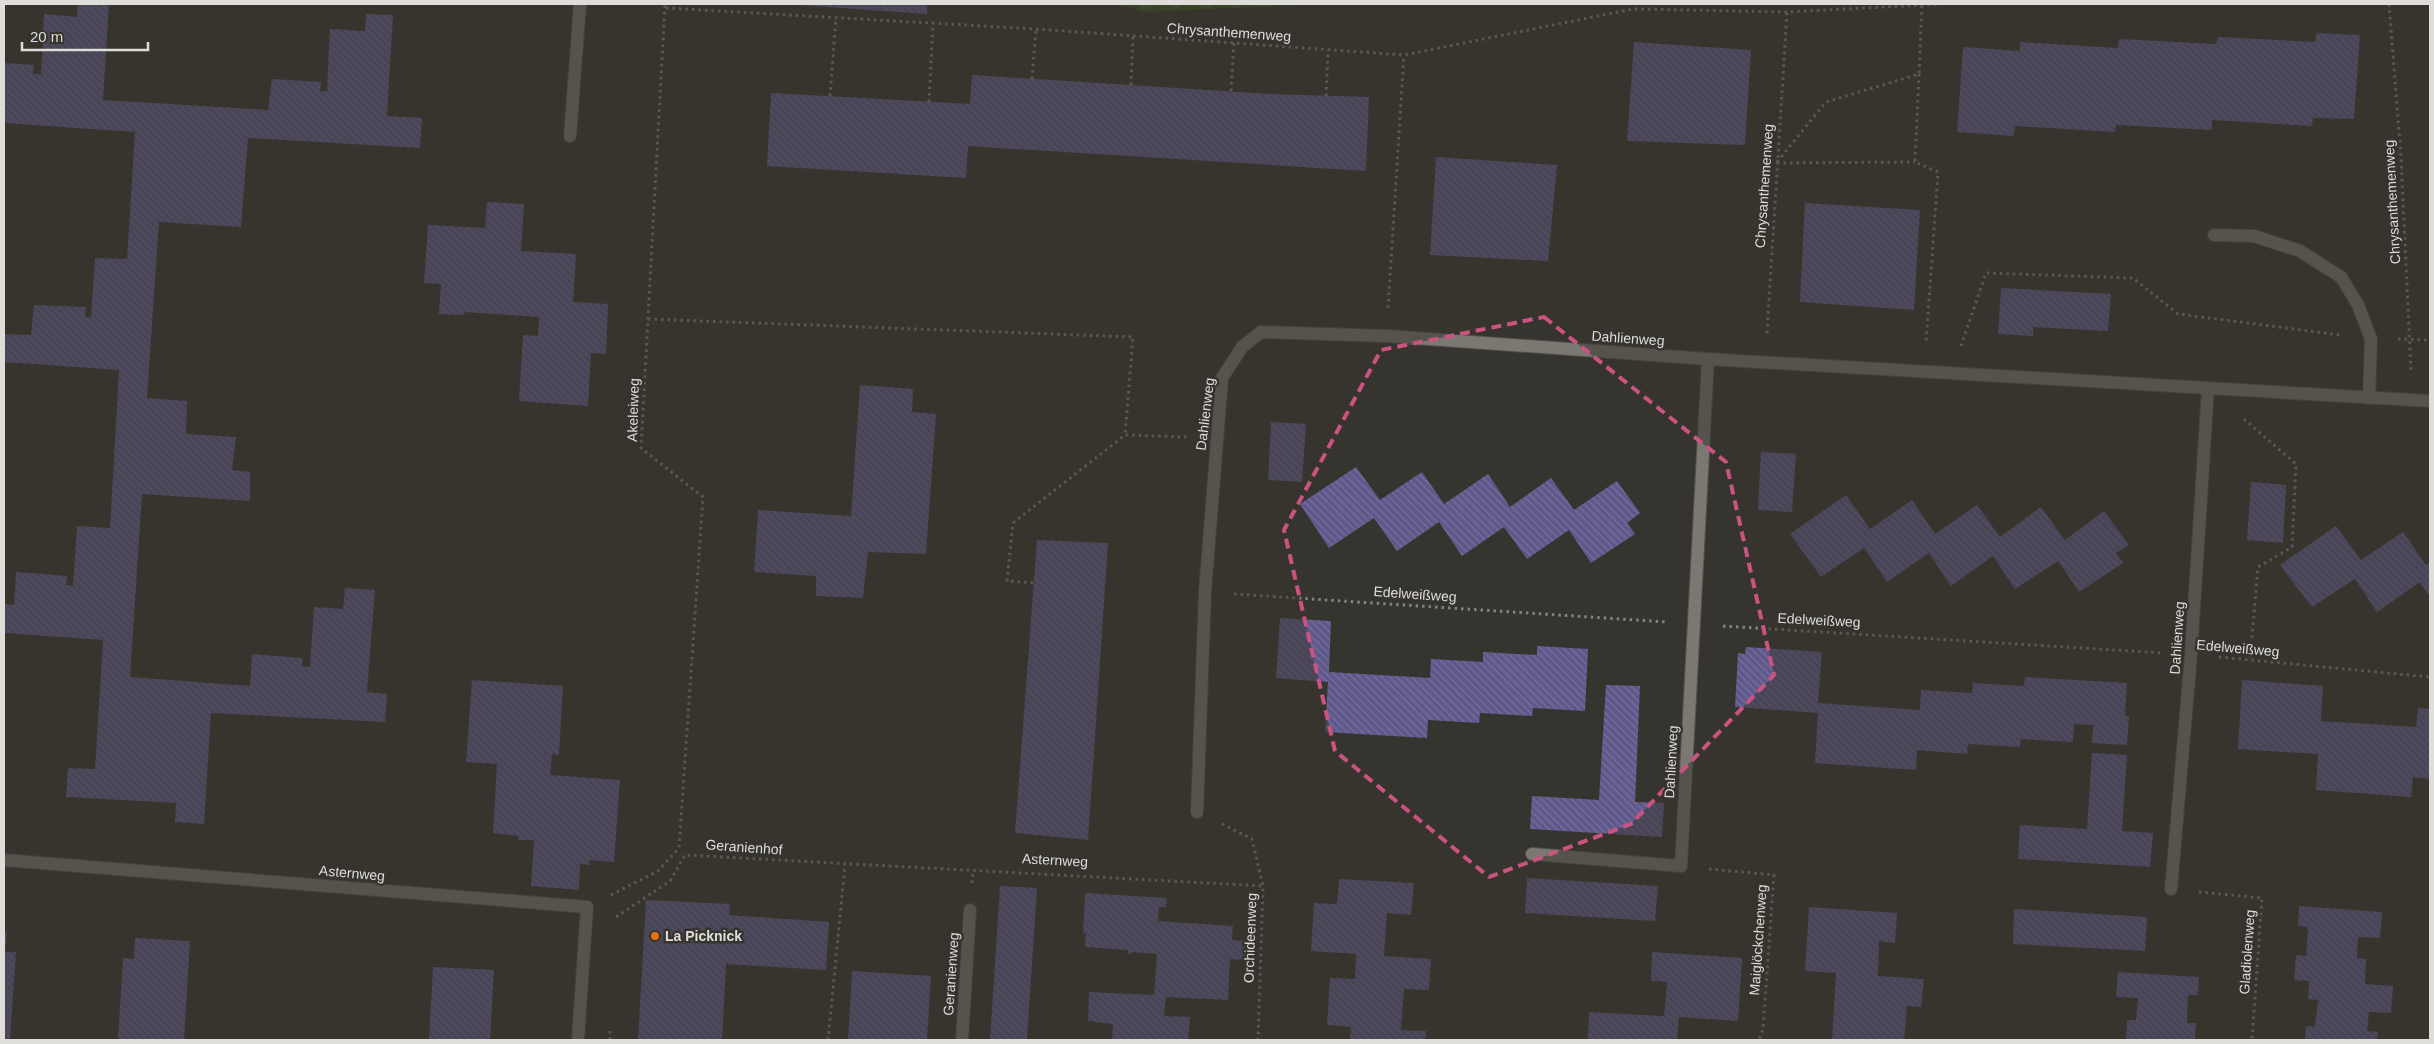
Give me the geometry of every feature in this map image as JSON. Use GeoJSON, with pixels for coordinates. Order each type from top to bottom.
{"type":"FeatureCollection","features":[{"type":"Feature","properties":{"kind":"street"},"geometry":{"type":"LineString","coordinates":[[570,136],[580,4]]}},
{"type":"Feature","properties":{"kind":"street"},"geometry":{"type":"LineString","coordinates":[[2214,235],[2254,236],[2291,248],[2300,251],[2341,277],[2358,305],[2371,339],[2369,398]]}},
{"type":"Feature","properties":{"kind":"street","name":"Dahlienweg"},"geometry":{"type":"LineString","coordinates":[[1197,812],[1206,592],[1216,438],[1222,378],[1242,347],[1261,332],[1387,336],[1708,359],[2430,401]]}},
{"type":"Feature","properties":{"kind":"street","name":"Dahlienweg"},"geometry":{"type":"LineString","coordinates":[[1681,866],[1708,359]]}},
{"type":"Feature","properties":{"kind":"street","name":"Dahlienweg"},"geometry":{"type":"LineString","coordinates":[[2170,889],[2191,654],[2208,388]]}},
{"type":"Feature","properties":{"kind":"street"},"geometry":{"type":"LineString","coordinates":[[1532,854],[1681,866]]}},
{"type":"Feature","properties":{"kind":"street","name":"Asternweg"},"geometry":{"type":"LineString","coordinates":[[4,860],[587,907]]}},
{"type":"Feature","properties":{"kind":"street"},"geometry":{"type":"LineString","coordinates":[[578,1040],[587,907]]}},
{"type":"Feature","properties":{"kind":"street","name":"Geranienweg"},"geometry":{"type":"LineString","coordinates":[[962,1040],[970,910]]}},
{"type":"Feature","properties":{"kind":"path"},"geometry":{"type":"LineString","coordinates":[[1826,10],[1827,4]]}},
{"type":"Feature","properties":{"kind":"path","name":"Chrysanthemenweg"},"geometry":{"type":"LineString","coordinates":[[665,6],[1036,29],[1404,55],[1633,8],[1787,12],[1942,4]]}},
{"type":"Feature","properties":{"kind":"path","name":"Chrysanthemenweg"},"geometry":{"type":"LineString","coordinates":[[2389,4],[2401,157],[2410,339],[2411,400]]}},
{"type":"Feature","properties":{"kind":"path"},"geometry":{"type":"LineString","coordinates":[[1915,162],[1922,5]]}},
{"type":"Feature","properties":{"kind":"path","name":"Akeleiweg"},"geometry":{"type":"LineString","coordinates":[[587,907],[658,870],[679,848],[703,497],[641,448],[665,6]]}},
{"type":"Feature","properties":{"kind":"path","name":"Chrysanthemenweg"},"geometry":{"type":"LineString","coordinates":[[1765,362],[1787,12]]}},
{"type":"Feature","properties":{"kind":"path"},"geometry":{"type":"LineString","coordinates":[[830,96],[836,18]]}},
{"type":"Feature","properties":{"kind":"path"},"geometry":{"type":"LineString","coordinates":[[929,102],[933,23]]}},
{"type":"Feature","properties":{"kind":"path"},"geometry":{"type":"LineString","coordinates":[[1032,79],[1036,29]]}},
{"type":"Feature","properties":{"kind":"path"},"geometry":{"type":"LineString","coordinates":[[1130,85],[1133,36]]}},
{"type":"Feature","properties":{"kind":"path"},"geometry":{"type":"LineString","coordinates":[[1231,91],[1234,43]]}},
{"type":"Feature","properties":{"kind":"path"},"geometry":{"type":"LineString","coordinates":[[1326,96],[1328,50]]}},
{"type":"Feature","properties":{"kind":"path"},"geometry":{"type":"LineString","coordinates":[[1387,336],[1404,55]]}},
{"type":"Feature","properties":{"kind":"path"},"geometry":{"type":"LineString","coordinates":[[1777,163],[1826,102],[1919,74]]}},
{"type":"Feature","properties":{"kind":"path"},"geometry":{"type":"LineString","coordinates":[[1777,163],[1915,162],[1938,172],[1924,371]]}},
{"type":"Feature","properties":{"kind":"path"},"geometry":{"type":"LineString","coordinates":[[1952,373],[1986,273],[2133,278],[2178,314],[2371,339],[2430,340]]}},
{"type":"Feature","properties":{"kind":"path"},"geometry":{"type":"LineString","coordinates":[[648,319],[1132,337],[1125,435]]}},
{"type":"Feature","properties":{"kind":"path"},"geometry":{"type":"LineString","coordinates":[[2208,388],[2296,464],[2292,547],[2258,567],[2250,660]]}},
{"type":"Feature","properties":{"kind":"path"},"geometry":{"type":"LineString","coordinates":[[1034,583],[1007,581],[1013,523],[1125,435],[1216,438]]}},
{"type":"Feature","properties":{"kind":"path","name":"Edelweißweg"},"geometry":{"type":"LineString","coordinates":[[1206,592],[2191,654],[2430,678]]}},
{"type":"Feature","properties":{"kind":"path","name":"Orchideenweg"},"geometry":{"type":"LineString","coordinates":[[1197,812],[1252,839],[1263,886],[1258,1040]]}},
{"type":"Feature","properties":{"kind":"path","name":"Geranienhof"},"geometry":{"type":"LineString","coordinates":[[616,925],[616,916],[670,881],[685,855],[845,865]]}},
{"type":"Feature","properties":{"kind":"path"},"geometry":{"type":"LineString","coordinates":[[828,1040],[845,865]]}},
{"type":"Feature","properties":{"kind":"path","name":"Asternweg"},"geometry":{"type":"LineString","coordinates":[[845,865],[1263,886]]}},
{"type":"Feature","properties":{"kind":"path","name":"Maiglöckchenweg"},"geometry":{"type":"LineString","coordinates":[[1681,866],[1774,874],[1763,1029],[1759,1040]]}},
{"type":"Feature","properties":{"kind":"path","name":"Gladiolenweg"},"geometry":{"type":"LineString","coordinates":[[2170,889],[2262,898],[2252,1040]]}},
{"type":"Feature","properties":{"kind":"path"},"geometry":{"type":"LineString","coordinates":[[610,1040],[611,1021]]}},
{"type":"Feature","properties":{"kind":"highlighted area"},"geometry":{"type":"Polygon","coordinates":[[[1544,317],[1726,462],[1774,675],[1631,824],[1489,877],[1335,751],[1284,530],[1381,350],[1544,317]]]}},
{"type":"Feature","properties":{"kind":"green space"},"geometry":{"type":"Polygon","coordinates":[[[1116,4],[1320,4],[1145,12],[1116,4]]]}},
{"type":"Feature","properties":{"kind":"building"},"geometry":{"type":"Polygon","coordinates":[[[78,4],[109,4],[103,100],[268,110],[272,79],[321,82],[320,91],[327,92],[330,29],[365,31],[366,14],[393,15],[387,116],[422,118],[420,148],[248,138],[241,227],[159,222],[147,398],[187,401],[186,434],[236,437],[232,470],[250,472],[250,501],[142,494],[130,677],[250,686],[252,654],[303,658],[302,666],[310,667],[314,607],[343,609],[345,588],[375,590],[367,692],[387,694],[385,722],[211,713],[204,824],[175,822],[176,803],[66,797],[68,768],[95,769],[103,640],[4,633],[4,604],[14,605],[16,572],[67,576],[66,585],[73,586],[77,526],[110,528],[119,370],[4,362],[4,334],[31,335],[34,305],[86,307],[85,317],[91,317],[95,258],[127,259],[135,132],[4,123],[4,63],[34,65],[33,74],[41,74],[44,14],[77,17],[78,4]]]}},
{"type":"Feature","properties":{"kind":"building"},"geometry":{"type":"Polygon","coordinates":[[[784,4],[927,4],[927,14],[784,4]]]}},
{"type":"Feature","properties":{"kind":"building"},"geometry":{"type":"Polygon","coordinates":[[[2317,33],[2360,35],[2354,119],[2313,118],[2312,126],[2212,120],[2212,130],[2116,125],[2115,132],[2015,126],[2014,136],[1957,132],[1963,47],[2020,51],[2020,42],[2118,48],[2119,39],[2216,44],[2218,37],[2315,42],[2317,33]]]}},
{"type":"Feature","properties":{"kind":"building"},"geometry":{"type":"Polygon","coordinates":[[[1634,42],[1751,50],[1745,145],[1627,141],[1634,42]]]}},
{"type":"Feature","properties":{"kind":"building"},"geometry":{"type":"Polygon","coordinates":[[[972,75],[1270,94],[1369,97],[1366,171],[968,146],[966,178],[767,166],[771,93],[970,104],[972,75]]]}},
{"type":"Feature","properties":{"kind":"building"},"geometry":{"type":"Polygon","coordinates":[[[1436,157],[1557,165],[1548,261],[1430,255],[1436,157]]]}},
{"type":"Feature","properties":{"kind":"building"},"geometry":{"type":"Polygon","coordinates":[[[487,202],[524,204],[521,251],[576,254],[573,302],[608,304],[606,354],[591,353],[588,406],[519,401],[523,335],[538,336],[539,317],[464,312],[463,315],[439,314],[441,284],[424,283],[428,225],[485,228],[487,202]]]}},
{"type":"Feature","properties":{"kind":"building"},"geometry":{"type":"Polygon","coordinates":[[[1805,203],[1920,210],[1914,310],[1800,302],[1805,203]]]}},
{"type":"Feature","properties":{"kind":"building"},"geometry":{"type":"Polygon","coordinates":[[[2001,288],[2111,294],[2108,331],[2033,327],[2033,336],[1998,334],[2001,288]]]}},
{"type":"Feature","properties":{"kind":"building"},"geometry":{"type":"Polygon","coordinates":[[[860,385],[913,389],[912,412],[936,414],[926,554],[868,552],[863,598],[816,596],[816,576],[754,572],[758,510],[851,516],[860,385]]]}},
{"type":"Feature","properties":{"kind":"building"},"geometry":{"type":"Polygon","coordinates":[[[1271,422],[1306,424],[1302,482],[1268,480],[1271,422]]]}},
{"type":"Feature","properties":{"kind":"building"},"geometry":{"type":"Polygon","coordinates":[[[1761,452],[1796,454],[1792,512],[1758,510],[1761,452]]]}},
{"type":"Feature","properties":{"kind":"building"},"geometry":{"type":"Polygon","coordinates":[[[1356,467],[1380,500],[1422,472],[1444,504],[1488,474],[1510,507],[1551,478],[1574,510],[1617,481],[1640,513],[1627,523],[1635,534],[1591,563],[1569,530],[1527,559],[1504,527],[1462,556],[1439,522],[1397,551],[1374,518],[1329,548],[1300,504],[1356,467]]]}},
{"type":"Feature","properties":{"kind":"building"},"geometry":{"type":"Polygon","coordinates":[[[2251,482],[2286,485],[2283,543],[2247,540],[2251,482]]]}},
{"type":"Feature","properties":{"kind":"building"},"geometry":{"type":"Polygon","coordinates":[[[1846,495],[1870,529],[1912,500],[1935,534],[1977,505],[2000,537],[2041,507],[2065,540],[2104,511],[2129,545],[2116,553],[2123,563],[2079,592],[2058,561],[2015,589],[1993,556],[1951,586],[1929,553],[1887,582],[1864,548],[1821,577],[1790,534],[1846,495]]]}},
{"type":"Feature","properties":{"kind":"building"},"geometry":{"type":"Polygon","coordinates":[[[2336,526],[2361,560],[2403,532],[2426,565],[2430,562],[2430,597],[2420,582],[2377,612],[2355,579],[2312,607],[2280,565],[2336,526]]]}},
{"type":"Feature","properties":{"kind":"building"},"geometry":{"type":"Polygon","coordinates":[[[1037,540],[1108,543],[1088,840],[1015,833],[1037,540]]]}},
{"type":"Feature","properties":{"kind":"building"},"geometry":{"type":"Polygon","coordinates":[[[1280,618],[1331,621],[1329,672],[1430,678],[1431,659],[1483,662],[1483,652],[1537,655],[1537,646],[1588,649],[1585,711],[1533,708],[1532,716],[1480,713],[1479,723],[1428,720],[1427,738],[1325,732],[1328,682],[1276,678],[1280,618]]]}},
{"type":"Feature","properties":{"kind":"building"},"geometry":{"type":"Polygon","coordinates":[[[1746,647],[1822,652],[1818,703],[1920,710],[1921,690],[1972,693],[1973,683],[2024,686],[2025,677],[2127,683],[2125,716],[2129,717],[2127,745],[2092,743],[2093,725],[2074,724],[2073,742],[2021,739],[2020,747],[1968,744],[1967,754],[1917,750],[1916,770],[1815,763],[1818,713],[1735,707],[1738,653],[1745,654],[1746,647]]]}},
{"type":"Feature","properties":{"kind":"building"},"geometry":{"type":"Polygon","coordinates":[[[472,680],[563,686],[559,755],[552,754],[550,775],[620,780],[614,862],[589,860],[590,865],[580,864],[579,890],[531,886],[534,840],[518,840],[518,836],[493,833],[497,764],[466,762],[472,680]]]}},
{"type":"Feature","properties":{"kind":"building"},"geometry":{"type":"Polygon","coordinates":[[[2242,680],[2323,686],[2321,721],[2416,727],[2418,708],[2430,709],[2430,779],[2413,777],[2411,797],[2316,790],[2318,754],[2238,749],[2242,680]]]}},
{"type":"Feature","properties":{"kind":"building"},"geometry":{"type":"Polygon","coordinates":[[[1606,685],[1640,686],[1635,802],[1664,803],[1662,837],[1530,829],[1532,796],[1599,800],[1606,685]]]}},
{"type":"Feature","properties":{"kind":"building"},"geometry":{"type":"Polygon","coordinates":[[[2092,753],[2127,755],[2122,831],[2153,833],[2150,867],[2018,859],[2020,825],[2087,829],[2092,753]]]}},
{"type":"Feature","properties":{"kind":"building"},"geometry":{"type":"Polygon","coordinates":[[[1527,878],[1658,886],[1655,921],[1525,913],[1527,878]]]}},
{"type":"Feature","properties":{"kind":"building"},"geometry":{"type":"Polygon","coordinates":[[[1339,879],[1414,883],[1411,915],[1387,913],[1384,956],[1431,959],[1429,990],[1404,989],[1401,1030],[1426,1031],[1425,1040],[1350,1040],[1351,1027],[1327,1025],[1330,978],[1355,979],[1356,954],[1311,951],[1314,903],[1337,904],[1339,879]]]}},
{"type":"Feature","properties":{"kind":"building"},"geometry":{"type":"Polygon","coordinates":[[[1000,886],[1037,888],[1027,1040],[990,1040],[1000,886]]]}},
{"type":"Feature","properties":{"kind":"building"},"geometry":{"type":"Polygon","coordinates":[[[1085,893],[1167,898],[1166,907],[1159,907],[1158,921],[1233,926],[1232,940],[1244,941],[1246,936],[1245,960],[1230,959],[1228,1000],[1166,997],[1164,1016],[1190,1017],[1188,1040],[1112,1040],[1113,1024],[1088,1021],[1089,992],[1154,995],[1157,954],[1132,952],[1128,954],[1128,950],[1085,947],[1086,933],[1083,933],[1085,893]]]}},
{"type":"Feature","properties":{"kind":"building"},"geometry":{"type":"Polygon","coordinates":[[[646,900],[730,904],[729,915],[829,922],[826,970],[726,964],[722,1040],[638,1040],[646,900]]]}},
{"type":"Feature","properties":{"kind":"building"},"geometry":{"type":"Polygon","coordinates":[[[2299,906],[2382,912],[2380,938],[2358,937],[2357,958],[2366,959],[2365,984],[2393,986],[2391,1013],[2369,1012],[2367,1031],[2378,1032],[2377,1040],[2305,1040],[2306,1026],[2315,1027],[2318,1000],[2308,999],[2309,981],[2294,980],[2296,955],[2306,956],[2308,927],[2298,926],[2299,906]]]}},
{"type":"Feature","properties":{"kind":"building"},"geometry":{"type":"Polygon","coordinates":[[[1809,907],[1897,913],[1895,943],[1879,941],[1878,976],[1924,979],[1921,1007],[1907,1006],[1904,1040],[1832,1040],[1836,973],[1805,971],[1809,907]]]}},
{"type":"Feature","properties":{"kind":"building"},"geometry":{"type":"Polygon","coordinates":[[[2014,909],[2147,917],[2145,951],[2013,944],[2014,909]]]}},
{"type":"Feature","properties":{"kind":"building"},"geometry":{"type":"Polygon","coordinates":[[[4,931],[7,932],[5,952],[16,952],[10,1040],[4,1040],[4,931]]]}},
{"type":"Feature","properties":{"kind":"building"},"geometry":{"type":"Polygon","coordinates":[[[135,938],[190,941],[184,1040],[118,1040],[123,958],[134,959],[135,938]]]}},
{"type":"Feature","properties":{"kind":"building"},"geometry":{"type":"Polygon","coordinates":[[[1652,952],[1742,958],[1738,1021],[1679,1017],[1677,1040],[1588,1040],[1589,1012],[1664,1016],[1667,982],[1651,981],[1652,952]]]}},
{"type":"Feature","properties":{"kind":"building"},"geometry":{"type":"Polygon","coordinates":[[[433,967],[494,970],[490,1040],[429,1040],[433,967]]]}},
{"type":"Feature","properties":{"kind":"building"},"geometry":{"type":"Polygon","coordinates":[[[852,971],[931,976],[927,1040],[848,1040],[852,971]]]}},
{"type":"Feature","properties":{"kind":"building"},"geometry":{"type":"Polygon","coordinates":[[[2118,972],[2199,977],[2198,995],[2188,995],[2187,1023],[2196,1023],[2195,1040],[2126,1040],[2127,1020],[2136,1020],[2138,998],[2116,997],[2118,972]]]}},
{"type":"Feature","properties":{"kind":"place","name":"La Picknick"},"geometry":{"type":"Point","coordinates":[655,936]}}]}
